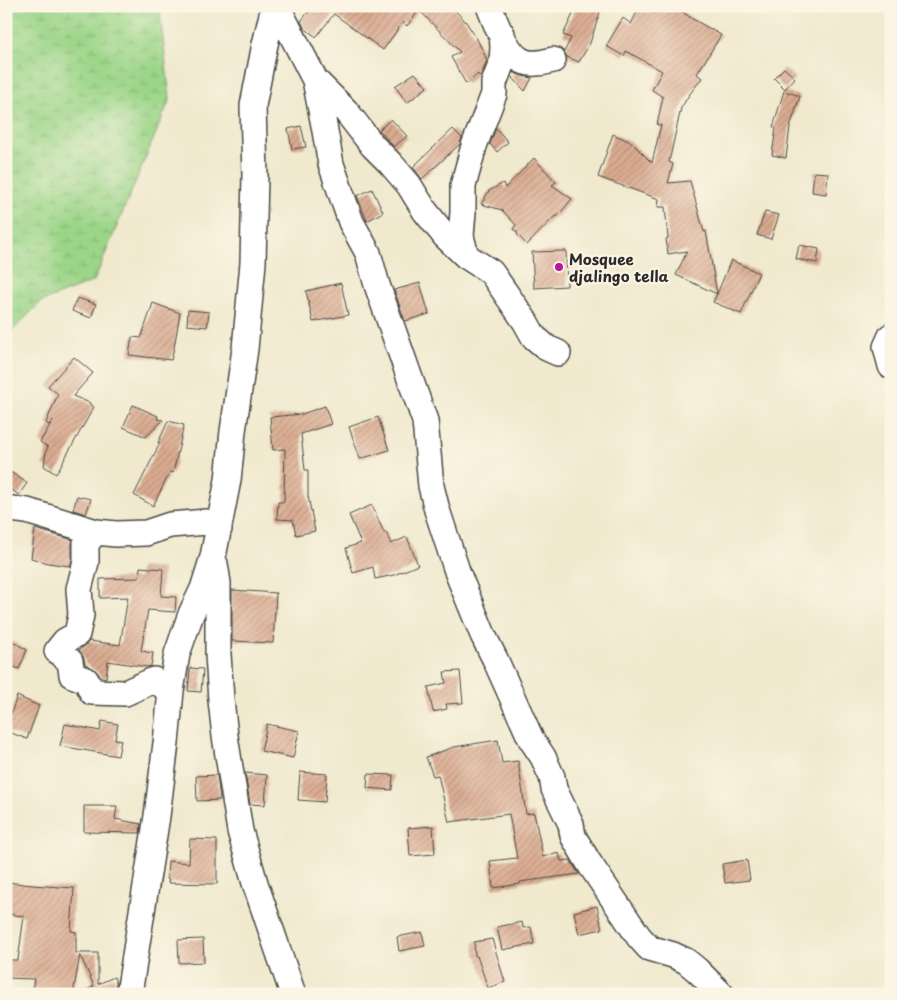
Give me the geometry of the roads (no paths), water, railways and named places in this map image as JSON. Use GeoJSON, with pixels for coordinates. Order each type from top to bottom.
{"type":"FeatureCollection","features":[{"type":"Feature","properties":{"kind":"street"},"geometry":{"type":"LineString","coordinates":[[276,6],[315,80],[331,164],[351,222],[368,253],[377,285],[425,421],[431,486],[437,510],[458,574],[482,635],[531,739],[552,777],[554,789],[571,824],[573,836],[589,864],[639,937],[649,948],[686,961],[698,970],[721,994]]}},
{"type":"Feature","properties":{"kind":"street"},"geometry":{"type":"LineString","coordinates":[[129,994],[157,816],[171,692],[178,654],[213,557],[228,480],[245,349],[253,264],[255,175],[253,106],[264,48],[276,6]]}},
{"type":"Feature","properties":{"kind":"street"},"geometry":{"type":"LineString","coordinates":[[489,6],[507,46],[514,55],[525,62],[538,63],[553,60]]}},
{"type":"Feature","properties":{"kind":"street"},"geometry":{"type":"LineString","coordinates":[[466,256],[461,236],[463,186],[474,146],[494,94],[494,83],[502,62],[502,34]]}},
{"type":"Feature","properties":{"kind":"street"},"geometry":{"type":"LineString","coordinates":[[315,80],[346,111],[373,146],[409,185],[425,211],[445,236],[466,256],[492,272],[534,337],[547,348],[558,353]]}},
{"type":"Feature","properties":{"kind":"street"},"geometry":{"type":"LineString","coordinates":[[891,336],[886,347],[891,366]]}},
{"type":"Feature","properties":{"kind":"street"},"geometry":{"type":"LineString","coordinates":[[6,511],[11,509],[27,512],[96,532],[116,534],[146,532],[170,525],[207,522],[219,529]]}},
{"type":"Feature","properties":{"kind":"street"},"geometry":{"type":"LineString","coordinates":[[96,532],[86,543],[86,562],[79,589],[81,615],[77,634],[65,641],[57,650],[70,661],[72,676],[86,680],[92,692],[125,693],[154,680],[171,692]]}},
{"type":"Feature","properties":{"kind":"street"},"geometry":{"type":"LineString","coordinates":[[213,557],[218,583],[218,654],[221,700],[240,831],[254,883],[293,994]]}},
{"type":"Feature","properties":{"kind":"place","name":"Mosquee djalingo tella"},"geometry":{"type":"Point","coordinates":[559,267]}}]}
